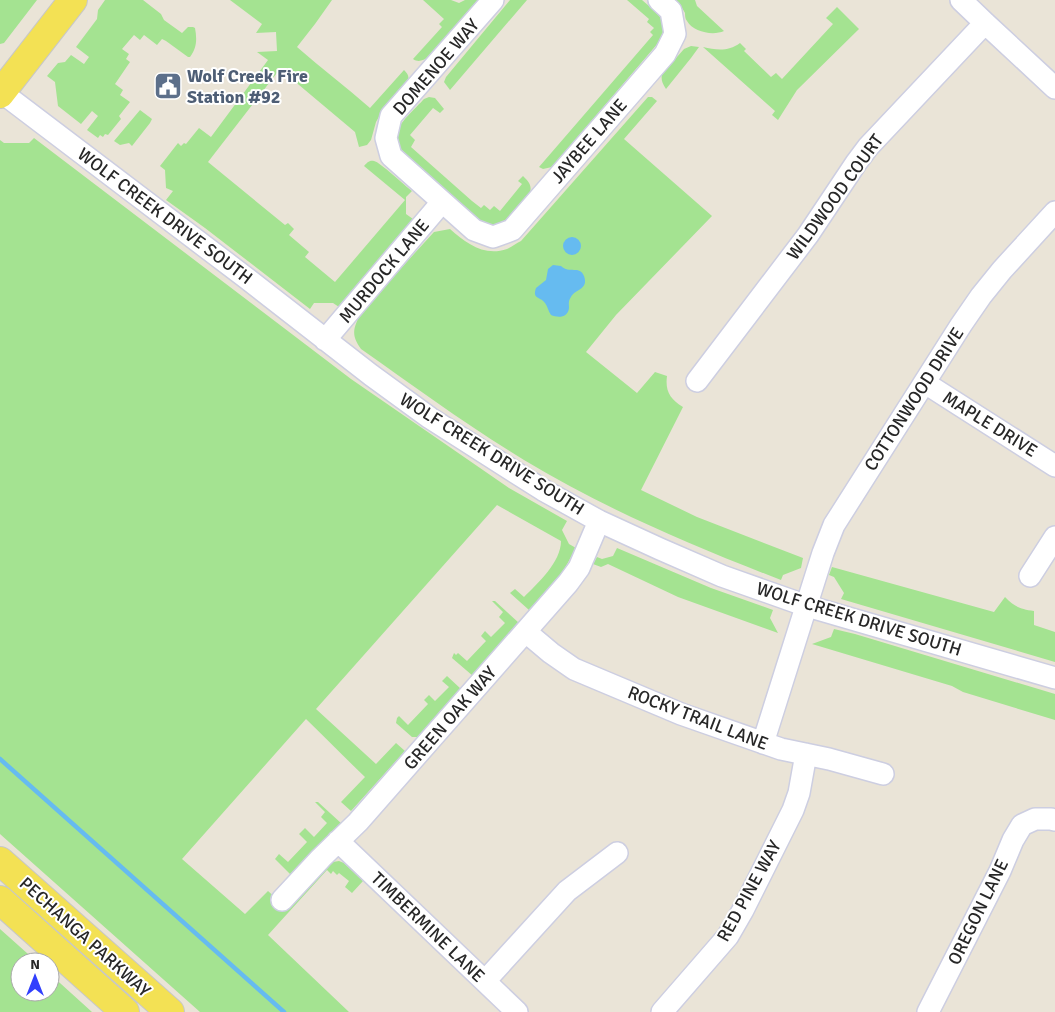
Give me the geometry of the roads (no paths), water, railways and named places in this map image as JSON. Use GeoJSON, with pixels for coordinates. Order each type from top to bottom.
{"type":"FeatureCollection","features":[{"type":"Feature","properties":{"kind":"main road"},"geometry":{"type":"LineString","coordinates":[[0,95],[73,0]]}},
{"type":"Feature","properties":{"kind":"main road","name":"PECHANGA PARKWAY"},"geometry":{"type":"LineString","coordinates":[[0,861],[170,1012]]}},
{"type":"Feature","properties":{"kind":"main road","name":"PECHANGA PARKWAY"},"geometry":{"type":"LineString","coordinates":[[0,900],[125,1012]]}},
{"type":"Feature","properties":{"kind":"street","name":"DOMENOE WAY"},"geometry":{"type":"LineString","coordinates":[[442,202],[391,156],[386,138],[392,116],[494,0]]}},
{"type":"Feature","properties":{"kind":"street","name":"JAYBEE LANE"},"geometry":{"type":"LineString","coordinates":[[442,202],[474,230],[493,237],[512,230],[665,54],[675,34],[670,11],[659,0]]}},
{"type":"Feature","properties":{"kind":"street"},"geometry":{"type":"LineString","coordinates":[[961,0],[1055,88]]}},
{"type":"Feature","properties":{"kind":"street","name":"WILDWOOD COURT"},"geometry":{"type":"LineString","coordinates":[[697,381],[808,235],[868,147],[985,23]]}},
{"type":"Feature","properties":{"kind":"street","name":"WOLF CREEK DRIVE SOUTH"},"geometry":{"type":"LineString","coordinates":[[0,95],[430,418],[543,490],[599,521],[722,576],[807,606],[1055,678]]}},
{"type":"Feature","properties":{"kind":"street","name":"MURDOCK LANE"},"geometry":{"type":"LineString","coordinates":[[326,340],[442,202]]}},
{"type":"Feature","properties":{"kind":"street","name":"COTTONWOOD DRIVE"},"geometry":{"type":"LineString","coordinates":[[763,743],[823,553],[834,525],[981,296],[1055,212]]}},
{"type":"Feature","properties":{"kind":"street","name":"MAPLE DRIVE"},"geometry":{"type":"LineString","coordinates":[[925,383],[1055,466]]}},
{"type":"Feature","properties":{"kind":"street","name":"GREEN OAK WAY"},"geometry":{"type":"LineString","coordinates":[[282,900],[365,815],[559,594],[579,568],[599,521]]}},
{"type":"Feature","properties":{"kind":"street"},"geometry":{"type":"LineString","coordinates":[[1030,576],[1055,538]]}},
{"type":"Feature","properties":{"kind":"street","name":"ROCKY TRAIL LANE"},"geometry":{"type":"LineString","coordinates":[[526,632],[550,653],[574,669],[681,714],[781,749],[829,759],[883,774]]}},
{"type":"Feature","properties":{"kind":"street","name":"RED PINE WAY"},"geometry":{"type":"LineString","coordinates":[[662,1012],[728,936],[743,910],[793,810],[799,792],[806,754]]}},
{"type":"Feature","properties":{"kind":"street","name":"OREGON LANE"},"geometry":{"type":"LineString","coordinates":[[928,1012],[1022,825],[1045,820]]}},
{"type":"Feature","properties":{"kind":"street","name":"TIMBERMINE LANE"},"geometry":{"type":"LineString","coordinates":[[338,841],[517,1012]]}},
{"type":"Feature","properties":{"kind":"street"},"geometry":{"type":"LineString","coordinates":[[484,981],[567,890],[617,853]]}},
{"type":"Feature","properties":{"kind":"water"},"geometry":{"type":"Polygon","coordinates":[[[572,237],[578,240],[581,246],[578,252],[572,255],[566,252],[563,246],[566,240],[572,237]]]}},
{"type":"Feature","properties":{"kind":"water"},"geometry":{"type":"Polygon","coordinates":[[[553,265],[580,271],[585,281],[583,287],[570,298],[567,314],[557,317],[551,315],[545,303],[535,294],[536,288],[546,280],[548,269],[553,265]]]}},
{"type":"Feature","properties":{"kind":"waterway"},"geometry":{"type":"LineString","coordinates":[[0,759],[284,1012]]}},
{"type":"Feature","properties":{"kind":"place","name":"Wolf Creek Fire Station #92"},"geometry":{"type":"Point","coordinates":[168,86]}}]}
